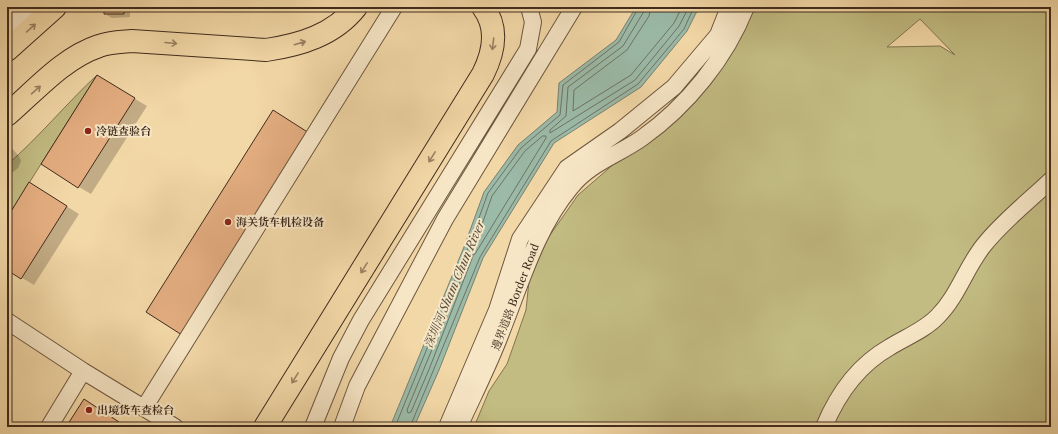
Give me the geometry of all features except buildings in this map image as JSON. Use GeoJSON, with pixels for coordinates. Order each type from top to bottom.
{"type":"FeatureCollection","features":[{"type":"Feature","properties":{"kind":"highway"},"geometry":{"type":"LineString","coordinates":[[7,50],[55,7]]}},
{"type":"Feature","properties":{"kind":"highway"},"geometry":{"type":"LineString","coordinates":[[7,115],[62,68],[86,51],[113,42],[132,41],[258,49],[287,47],[323,35],[336,27],[356,7]]}},
{"type":"Feature","properties":{"kind":"highway"},"geometry":{"type":"LineString","coordinates":[[266,427],[483,74],[493,49],[494,36],[492,22],[483,7]]}},
{"type":"Feature","properties":{"kind":"lane"},"geometry":{"type":"LineString","coordinates":[[7,26],[29,7]]}},
{"type":"Feature","properties":{"kind":"lane"},"geometry":{"type":"LineString","coordinates":[[144,408],[394,7]]}},
{"type":"Feature","properties":{"kind":"lane"},"geometry":{"type":"LineString","coordinates":[[313,427],[341,358],[361,320],[528,49],[533,22],[529,7]]}},
{"type":"Feature","properties":{"kind":"lane"},"geometry":{"type":"LineString","coordinates":[[342,427],[357,386],[445,219],[574,7]]}},
{"type":"Feature","properties":{"kind":"lane"},"geometry":{"type":"LineString","coordinates":[[447,427],[497,310],[520,238],[567,168],[620,131],[674,87],[718,35],[729,7]]}},
{"type":"Feature","properties":{"kind":"lane","name":"邊界道路 Border Road"},"geometry":{"type":"LineString","coordinates":[[459,427],[498,343],[533,248],[566,193],[587,171],[642,138],[678,107],[704,78],[721,55],[736,30],[746,7]]}},
{"type":"Feature","properties":{"kind":"lane"},"geometry":{"type":"LineString","coordinates":[[824,427],[840,395],[857,372],[874,357],[922,330],[937,318],[949,303],[983,245],[1051,180]]}},
{"type":"Feature","properties":{"kind":"lane"},"geometry":{"type":"LineString","coordinates":[[7,321],[83,371],[175,427]]}},
{"type":"Feature","properties":{"kind":"lane"},"geometry":{"type":"LineString","coordinates":[[49,427],[83,371]]}},
{"type":"Feature","properties":{"kind":"shaded area"},"geometry":{"type":"Polygon","coordinates":[[[750,7],[1051,7],[1051,427],[474,427],[489,391],[507,364],[526,310],[529,281],[548,238],[578,195],[615,163],[654,139],[704,88],[750,7]],[[920,19],[887,47],[940,46],[955,55],[920,19]]]}},
{"type":"Feature","properties":{"kind":"shaded area"},"geometry":{"type":"Polygon","coordinates":[[[97,75],[7,218],[7,165],[97,75]]]}},
{"type":"Feature","properties":{"kind":"water","name":"深圳河 Sham Chun River"},"geometry":{"type":"Polygon","coordinates":[[[636,7],[699,7],[687,31],[641,87],[554,143],[483,258],[439,370],[414,427],[390,427],[464,247],[484,192],[518,145],[557,112],[559,83],[616,40],[636,7]]]}},
{"type":"Feature","properties":{"kind":"place","name":"冷链查验台"},"geometry":{"type":"Point","coordinates":[88,131]}},
{"type":"Feature","properties":{"kind":"place","name":"海关货车机检设备"},"geometry":{"type":"Point","coordinates":[228,222]}},
{"type":"Feature","properties":{"kind":"place","name":"出境货车查检台"},"geometry":{"type":"Point","coordinates":[89,410]}}]}
